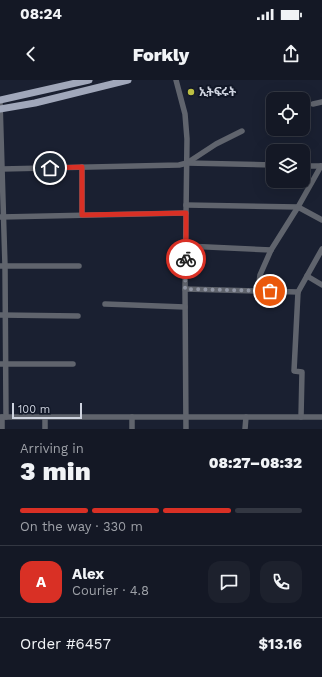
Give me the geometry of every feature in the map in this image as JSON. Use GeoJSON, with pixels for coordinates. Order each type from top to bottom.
{"type":"FeatureCollection","features":[{"type":"Feature","properties":{"kind":"main road"},"geometry":{"type":"LineString","coordinates":[[0,101],[89,80]]}},
{"type":"Feature","properties":{"kind":"main road"},"geometry":{"type":"LineString","coordinates":[[0,109],[35,103],[128,80]]}},
{"type":"Feature","properties":{"kind":"street"},"geometry":{"type":"LineString","coordinates":[[176,80],[185,114],[187,139],[185,289],[186,429]]}},
{"type":"Feature","properties":{"kind":"street"},"geometry":{"type":"LineString","coordinates":[[0,101],[3,315],[2,429]]}},
{"type":"Feature","properties":{"kind":"street"},"geometry":{"type":"LineString","coordinates":[[313,104],[322,102]]}},
{"type":"Feature","properties":{"kind":"street"},"geometry":{"type":"LineString","coordinates":[[2,169],[179,165],[186,163],[216,144],[242,131]]}},
{"type":"Feature","properties":{"kind":"street"},"geometry":{"type":"LineString","coordinates":[[186,163],[266,165]]}},
{"type":"Feature","properties":{"kind":"street"},"geometry":{"type":"LineString","coordinates":[[258,290],[260,275],[271,250],[298,207],[321,166],[310,166]]}},
{"type":"Feature","properties":{"kind":"street"},"geometry":{"type":"LineString","coordinates":[[82,167],[82,215]]}},
{"type":"Feature","properties":{"kind":"street"},"geometry":{"type":"LineString","coordinates":[[186,205],[298,207],[322,220]]}},
{"type":"Feature","properties":{"kind":"street"},"geometry":{"type":"LineString","coordinates":[[2,217],[186,213]]}},
{"type":"Feature","properties":{"kind":"street"},"geometry":{"type":"LineString","coordinates":[[186,246],[271,250]]}},
{"type":"Feature","properties":{"kind":"street"},"geometry":{"type":"LineString","coordinates":[[301,417],[302,372],[294,371],[298,292],[322,249]]}},
{"type":"Feature","properties":{"kind":"street"},"geometry":{"type":"LineString","coordinates":[[2,266],[79,266]]}},
{"type":"Feature","properties":{"kind":"street"},"geometry":{"type":"LineString","coordinates":[[307,276],[322,285]]}},
{"type":"Feature","properties":{"kind":"street"},"geometry":{"type":"LineString","coordinates":[[185,289],[298,292]]}},
{"type":"Feature","properties":{"kind":"street"},"geometry":{"type":"LineString","coordinates":[[105,304],[185,307]]}},
{"type":"Feature","properties":{"kind":"street"},"geometry":{"type":"LineString","coordinates":[[3,315],[78,316]]}},
{"type":"Feature","properties":{"kind":"street"},"geometry":{"type":"LineString","coordinates":[[3,364],[73,364]]}},
{"type":"Feature","properties":{"kind":"street"},"geometry":{"type":"LineString","coordinates":[[45,417],[46,429]]}},
{"type":"Feature","properties":{"kind":"street"},"geometry":{"type":"LineString","coordinates":[[132,417],[132,429]]}},
{"type":"Feature","properties":{"kind":"street"},"geometry":{"type":"LineString","coordinates":[[245,429],[246,417]]}},
{"type":"Feature","properties":{"kind":"street"},"geometry":{"type":"LineString","coordinates":[[3,418],[322,417]]}},
{"type":"Feature","properties":{"kind":"way so far"},"geometry":{"type":"LineString","coordinates":[[186,259],[185,289],[270,291]]}},
{"type":"Feature","properties":{"kind":"place","name":"ኢትፍሩት"},"geometry":{"type":"Point","coordinates":[191,92]}},
{"type":"Feature","properties":{"kind":"route"},"geometry":{"type":"LineString","coordinates":[[50,168],[82,167],[82,215],[186,213],[186,259]]}}]}
